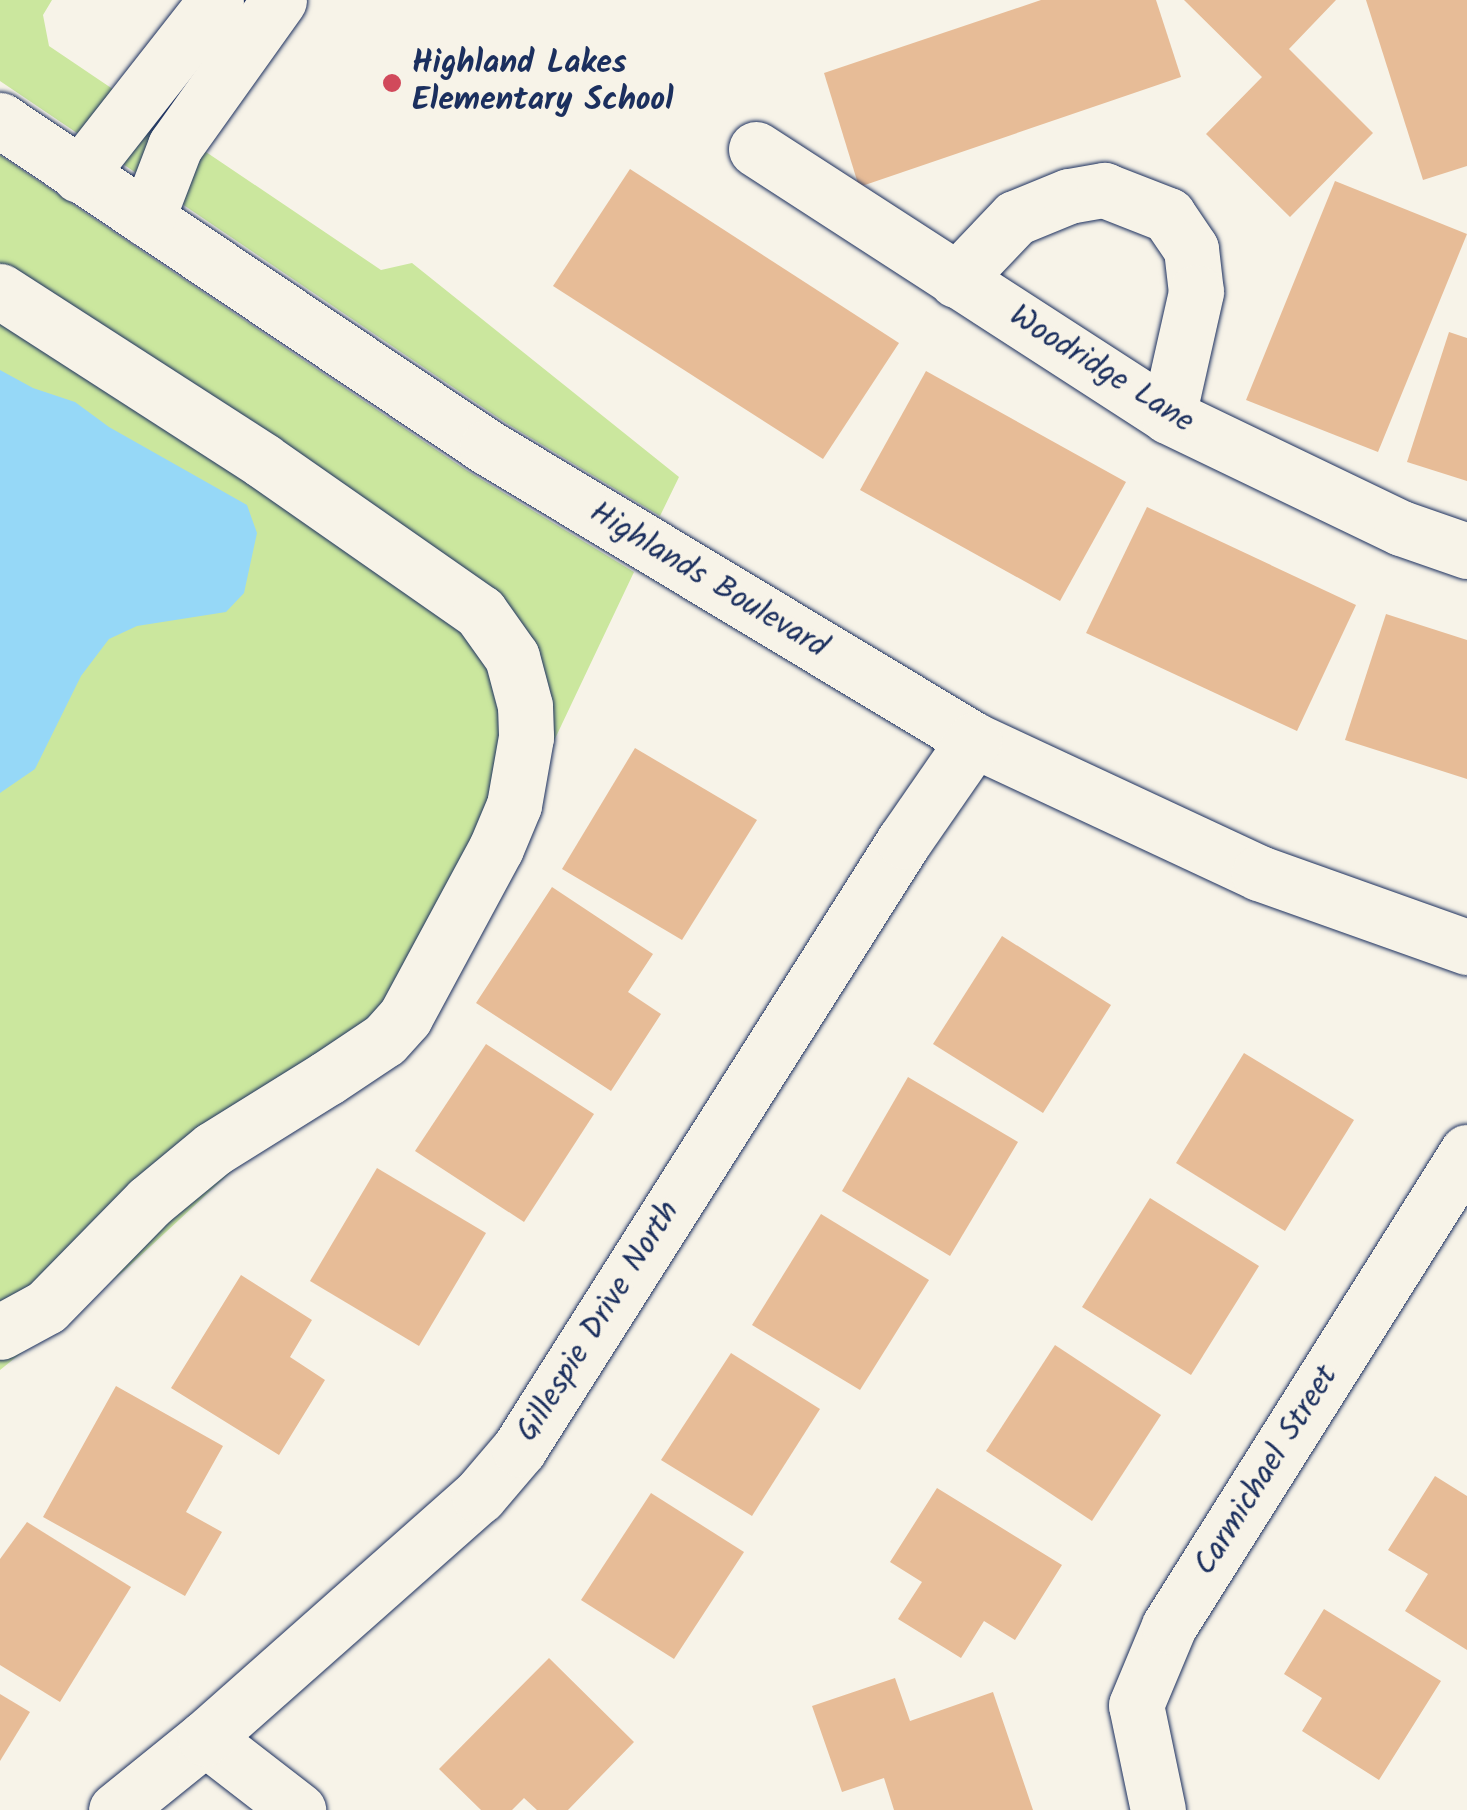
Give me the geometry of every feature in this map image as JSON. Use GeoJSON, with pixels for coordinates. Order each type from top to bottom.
{"type":"FeatureCollection","features":[{"type":"Feature","properties":{"kind":"street"},"geometry":{"type":"LineString","coordinates":[[80,174],[216,0]]}},
{"type":"Feature","properties":{"kind":"street"},"geometry":{"type":"LineString","coordinates":[[147,219],[175,146],[279,0]]}},
{"type":"Feature","properties":{"kind":"street","name":"Highlands Boulevard"},"geometry":{"type":"LineString","coordinates":[[0,120],[486,447],[974,740],[1242,866],[1467,948]]}},
{"type":"Feature","properties":{"kind":"street","name":"Woodridge Lane"},"geometry":{"type":"LineString","coordinates":[[756,149],[1168,416],[1401,528],[1467,550]]}},
{"type":"Feature","properties":{"kind":"street"},"geometry":{"type":"LineString","coordinates":[[956,280],[1015,218],[1070,196],[1104,190],[1168,215],[1192,249],[1196,292],[1168,416]]}},
{"type":"Feature","properties":{"kind":"street"},"geometry":{"type":"LineString","coordinates":[[0,290],[262,460],[480,612],[512,656],[525,706],[526,737],[514,805],[496,848],[405,1017],[384,1040],[212,1149],[149,1202],[46,1307],[0,1332]]}},
{"type":"Feature","properties":{"kind":"street","name":"Gillespie Drive North"},"geometry":{"type":"LineString","coordinates":[[116,1810],[205,1738],[479,1496],[519,1448],[904,841],[974,740]]}},
{"type":"Feature","properties":{"kind":"street","name":"Carmichael Street"},"geometry":{"type":"LineString","coordinates":[[1158,1810],[1136,1705],[1169,1626],[1467,1152]]}},
{"type":"Feature","properties":{"kind":"street"},"geometry":{"type":"LineString","coordinates":[[205,1738],[298,1810]]}},
{"type":"Feature","properties":{"kind":"green space"},"geometry":{"type":"Polygon","coordinates":[[[0,0],[52,0],[43,15],[49,46],[381,270],[412,263],[679,477],[660,516],[506,423],[0,81],[0,0]]]}},
{"type":"Feature","properties":{"kind":"green space"},"geometry":{"type":"Polygon","coordinates":[[[0,155],[466,470],[634,572],[443,975],[124,1271],[0,1370],[0,155]]]}},
{"type":"Feature","properties":{"kind":"water"},"geometry":{"type":"Polygon","coordinates":[[[0,370],[33,388],[75,402],[109,427],[247,505],[257,533],[244,593],[226,612],[137,626],[109,639],[81,676],[35,769],[0,793],[0,370]]]}},
{"type":"Feature","properties":{"kind":"building"},"geometry":{"type":"Polygon","coordinates":[[[1041,0],[1156,0],[1181,77],[859,187],[824,73],[1041,0]]]}},
{"type":"Feature","properties":{"kind":"building"},"geometry":{"type":"Polygon","coordinates":[[[1184,0],[1336,0],[1289,49],[1373,133],[1290,217],[1206,134],[1262,77],[1184,0]]]}},
{"type":"Feature","properties":{"kind":"building"},"geometry":{"type":"Polygon","coordinates":[[[1366,0],[1467,0],[1467,166],[1423,180],[1366,0]]]}},
{"type":"Feature","properties":{"kind":"building"},"geometry":{"type":"Polygon","coordinates":[[[630,169],[899,343],[823,459],[553,286],[630,169]]]}},
{"type":"Feature","properties":{"kind":"building"},"geometry":{"type":"Polygon","coordinates":[[[1335,181],[1467,234],[1378,452],[1246,400],[1335,181]]]}},
{"type":"Feature","properties":{"kind":"building"},"geometry":{"type":"Polygon","coordinates":[[[1449,332],[1467,338],[1467,481],[1407,462],[1449,332]]]}},
{"type":"Feature","properties":{"kind":"building"},"geometry":{"type":"Polygon","coordinates":[[[926,371],[1126,482],[1060,601],[860,490],[926,371]]]}},
{"type":"Feature","properties":{"kind":"building"},"geometry":{"type":"Polygon","coordinates":[[[1147,507],[1356,605],[1297,731],[1086,633],[1147,507]]]}},
{"type":"Feature","properties":{"kind":"building"},"geometry":{"type":"Polygon","coordinates":[[[1386,614],[1467,640],[1467,779],[1345,740],[1386,614]]]}},
{"type":"Feature","properties":{"kind":"building"},"geometry":{"type":"Polygon","coordinates":[[[635,748],[757,820],[682,940],[562,869],[635,748]]]}},
{"type":"Feature","properties":{"kind":"building"},"geometry":{"type":"Polygon","coordinates":[[[552,887],[653,954],[628,992],[661,1014],[611,1091],[476,1003],[552,887]]]}},
{"type":"Feature","properties":{"kind":"building"},"geometry":{"type":"Polygon","coordinates":[[[1002,936],[1111,1005],[1043,1113],[933,1044],[1002,936]]]}},
{"type":"Feature","properties":{"kind":"building"},"geometry":{"type":"Polygon","coordinates":[[[486,1044],[594,1114],[524,1222],[415,1151],[486,1044]]]}},
{"type":"Feature","properties":{"kind":"building"},"geometry":{"type":"Polygon","coordinates":[[[1244,1053],[1354,1120],[1285,1231],[1176,1163],[1244,1053]]]}},
{"type":"Feature","properties":{"kind":"building"},"geometry":{"type":"Polygon","coordinates":[[[908,1077],[1018,1142],[950,1256],[842,1191],[908,1077]]]}},
{"type":"Feature","properties":{"kind":"building"},"geometry":{"type":"Polygon","coordinates":[[[377,1168],[486,1233],[419,1346],[310,1281],[377,1168]]]}},
{"type":"Feature","properties":{"kind":"building"},"geometry":{"type":"Polygon","coordinates":[[[1150,1198],[1259,1266],[1191,1375],[1082,1307],[1150,1198]]]}},
{"type":"Feature","properties":{"kind":"building"},"geometry":{"type":"Polygon","coordinates":[[[821,1214],[929,1280],[860,1390],[752,1325],[821,1214]]]}},
{"type":"Feature","properties":{"kind":"building"},"geometry":{"type":"Polygon","coordinates":[[[241,1275],[312,1320],[290,1357],[325,1380],[279,1455],[171,1388],[241,1275]]]}},
{"type":"Feature","properties":{"kind":"building"},"geometry":{"type":"Polygon","coordinates":[[[1055,1345],[1161,1415],[1092,1521],[986,1451],[1055,1345]]]}},
{"type":"Feature","properties":{"kind":"building"},"geometry":{"type":"Polygon","coordinates":[[[731,1353],[820,1409],[752,1516],[661,1460],[731,1353]]]}},
{"type":"Feature","properties":{"kind":"building"},"geometry":{"type":"Polygon","coordinates":[[[116,1386],[223,1446],[186,1512],[222,1532],[185,1596],[43,1517],[116,1386]]]}},
{"type":"Feature","properties":{"kind":"building"},"geometry":{"type":"Polygon","coordinates":[[[1435,1476],[1467,1496],[1467,1650],[1405,1611],[1428,1574],[1388,1550],[1435,1476]]]}},
{"type":"Feature","properties":{"kind":"building"},"geometry":{"type":"Polygon","coordinates":[[[937,1488],[1062,1565],[1015,1640],[984,1621],[961,1658],[898,1619],[922,1582],[890,1562],[937,1488]]]}},
{"type":"Feature","properties":{"kind":"building"},"geometry":{"type":"Polygon","coordinates":[[[651,1493],[744,1552],[674,1659],[581,1600],[651,1493]]]}},
{"type":"Feature","properties":{"kind":"building"},"geometry":{"type":"Polygon","coordinates":[[[27,1522],[131,1587],[60,1702],[0,1665],[0,1559],[27,1522]]]}},
{"type":"Feature","properties":{"kind":"building"},"geometry":{"type":"Polygon","coordinates":[[[1324,1609],[1441,1681],[1379,1780],[1302,1731],[1322,1698],[1284,1674],[1324,1609]]]}},
{"type":"Feature","properties":{"kind":"building"},"geometry":{"type":"Polygon","coordinates":[[[549,1658],[634,1742],[568,1810],[537,1810],[524,1798],[512,1810],[481,1810],[439,1769],[549,1658]]]}},
{"type":"Feature","properties":{"kind":"building"},"geometry":{"type":"Polygon","coordinates":[[[895,1678],[910,1721],[993,1692],[1033,1810],[894,1810],[884,1778],[842,1792],[812,1706],[895,1678]]]}},
{"type":"Feature","properties":{"kind":"building"},"geometry":{"type":"Polygon","coordinates":[[[0,1694],[30,1712],[0,1761],[0,1694]]]}},
{"type":"Feature","properties":{"kind":"place","name":"Highland Lakes Elementary School"},"geometry":{"type":"Point","coordinates":[392,83]}}]}
